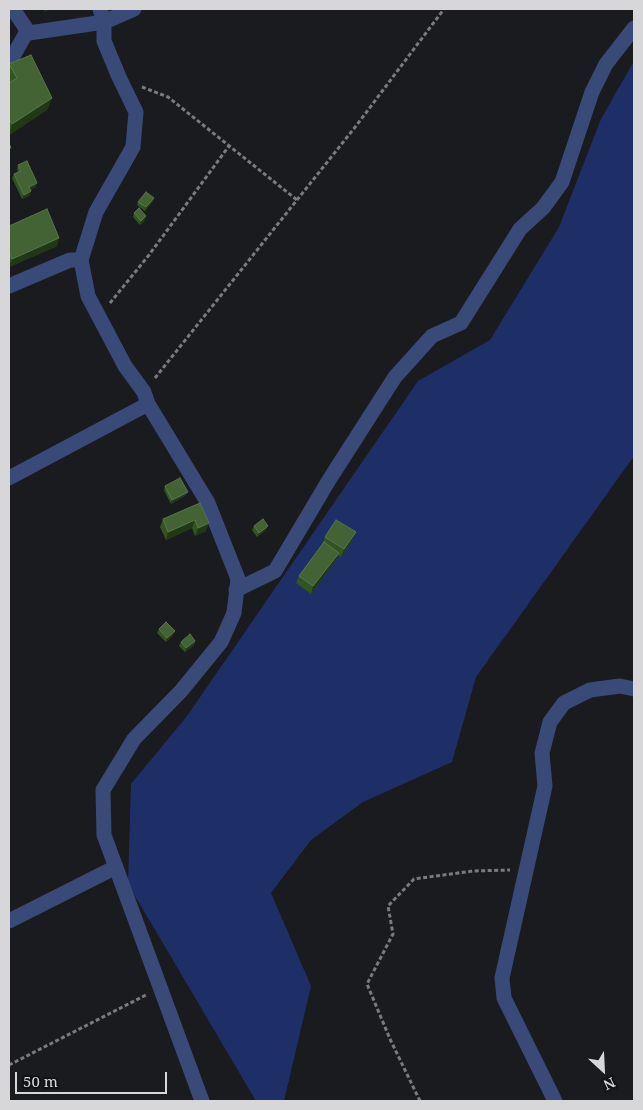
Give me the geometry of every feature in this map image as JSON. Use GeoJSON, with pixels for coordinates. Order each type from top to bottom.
{"type":"FeatureCollection","features":[{"type":"Feature","properties":{"kind":"street"},"geometry":{"type":"LineString","coordinates":[[13,9],[27,34]]}},
{"type":"Feature","properties":{"kind":"street"},"geometry":{"type":"LineString","coordinates":[[9,41],[27,34],[134,9]]}},
{"type":"Feature","properties":{"kind":"street"},"geometry":{"type":"LineString","coordinates":[[102,15],[104,41],[136,112],[133,147],[96,212],[81,260],[88,296],[125,366],[208,503],[238,579],[234,613],[221,642],[181,691],[134,739],[103,790],[104,835],[202,1101]]}},
{"type":"Feature","properties":{"kind":"street"},"geometry":{"type":"LineString","coordinates":[[236,590],[275,571],[329,480],[395,377],[432,336],[461,323],[520,229],[543,208],[562,182],[592,92],[606,64],[634,28]]}},
{"type":"Feature","properties":{"kind":"street"},"geometry":{"type":"LineString","coordinates":[[12,58],[27,34]]}},
{"type":"Feature","properties":{"kind":"street"},"geometry":{"type":"LineString","coordinates":[[9,286],[70,260],[81,260]]}},
{"type":"Feature","properties":{"kind":"street"},"geometry":{"type":"LineString","coordinates":[[9,478],[146,398]]}},
{"type":"Feature","properties":{"kind":"street"},"geometry":{"type":"LineString","coordinates":[[555,1101],[504,998],[502,978],[545,786],[542,753],[550,722],[564,703],[590,690],[620,686],[634,689]]}},
{"type":"Feature","properties":{"kind":"street"},"geometry":{"type":"LineString","coordinates":[[9,921],[116,867]]}},
{"type":"Feature","properties":{"kind":"path"},"geometry":{"type":"LineString","coordinates":[[146,398],[444,9]]}},
{"type":"Feature","properties":{"kind":"path"},"geometry":{"type":"LineString","coordinates":[[119,77],[168,97],[297,200]]}},
{"type":"Feature","properties":{"kind":"path"},"geometry":{"type":"LineString","coordinates":[[98,316],[149,255],[230,146]]}},
{"type":"Feature","properties":{"kind":"path"},"geometry":{"type":"LineString","coordinates":[[420,1101],[367,984],[393,934],[388,906],[414,879],[473,871],[527,870]]}},
{"type":"Feature","properties":{"kind":"path"},"geometry":{"type":"LineString","coordinates":[[9,1065],[160,988]]}},
{"type":"Feature","properties":{"kind":"shaded area"},"geometry":{"type":"Polygon","coordinates":[[[634,61],[634,456],[476,677],[452,762],[363,802],[311,840],[271,893],[311,986],[284,1101],[256,1101],[128,884],[131,784],[187,716],[418,381],[490,340],[559,227],[601,119],[634,61]]]}},
{"type":"Feature","properties":{"kind":"building"},"geometry":{"type":"Polygon","coordinates":[[[31,55],[52,98],[12,124],[9,119],[9,83],[17,78],[9,64],[31,55]]]}},
{"type":"Feature","properties":{"kind":"building"},"geometry":{"type":"Polygon","coordinates":[[[27,161],[37,183],[29,187],[31,191],[24,195],[14,174],[21,171],[18,165],[27,161]]]}},
{"type":"Feature","properties":{"kind":"building"},"geometry":{"type":"Polygon","coordinates":[[[146,192],[154,198],[146,207],[138,202],[146,192]]]}},
{"type":"Feature","properties":{"kind":"building"},"geometry":{"type":"Polygon","coordinates":[[[139,208],[146,216],[141,221],[134,213],[139,208]]]}},
{"type":"Feature","properties":{"kind":"building"},"geometry":{"type":"Polygon","coordinates":[[[47,209],[59,238],[12,259],[9,253],[9,226],[47,209]]]}},
{"type":"Feature","properties":{"kind":"building"},"geometry":{"type":"Polygon","coordinates":[[[180,478],[188,492],[172,500],[165,486],[180,478]]]}},
{"type":"Feature","properties":{"kind":"building"},"geometry":{"type":"Polygon","coordinates":[[[200,503],[209,523],[198,528],[195,520],[168,532],[163,519],[200,503]]]}},
{"type":"Feature","properties":{"kind":"building"},"geometry":{"type":"Polygon","coordinates":[[[263,519],[268,526],[259,533],[254,526],[263,519]]]}},
{"type":"Feature","properties":{"kind":"building"},"geometry":{"type":"Polygon","coordinates":[[[336,520],[356,532],[344,549],[325,537],[336,520]]]}},
{"type":"Feature","properties":{"kind":"building"},"geometry":{"type":"Polygon","coordinates":[[[324,542],[339,553],[313,586],[299,576],[324,542]]]}},
{"type":"Feature","properties":{"kind":"building"},"geometry":{"type":"Polygon","coordinates":[[[166,622],[175,631],[167,638],[159,629],[166,622]]]}},
{"type":"Feature","properties":{"kind":"building"},"geometry":{"type":"Polygon","coordinates":[[[190,634],[195,641],[186,648],[181,642],[190,634]]]}}]}
